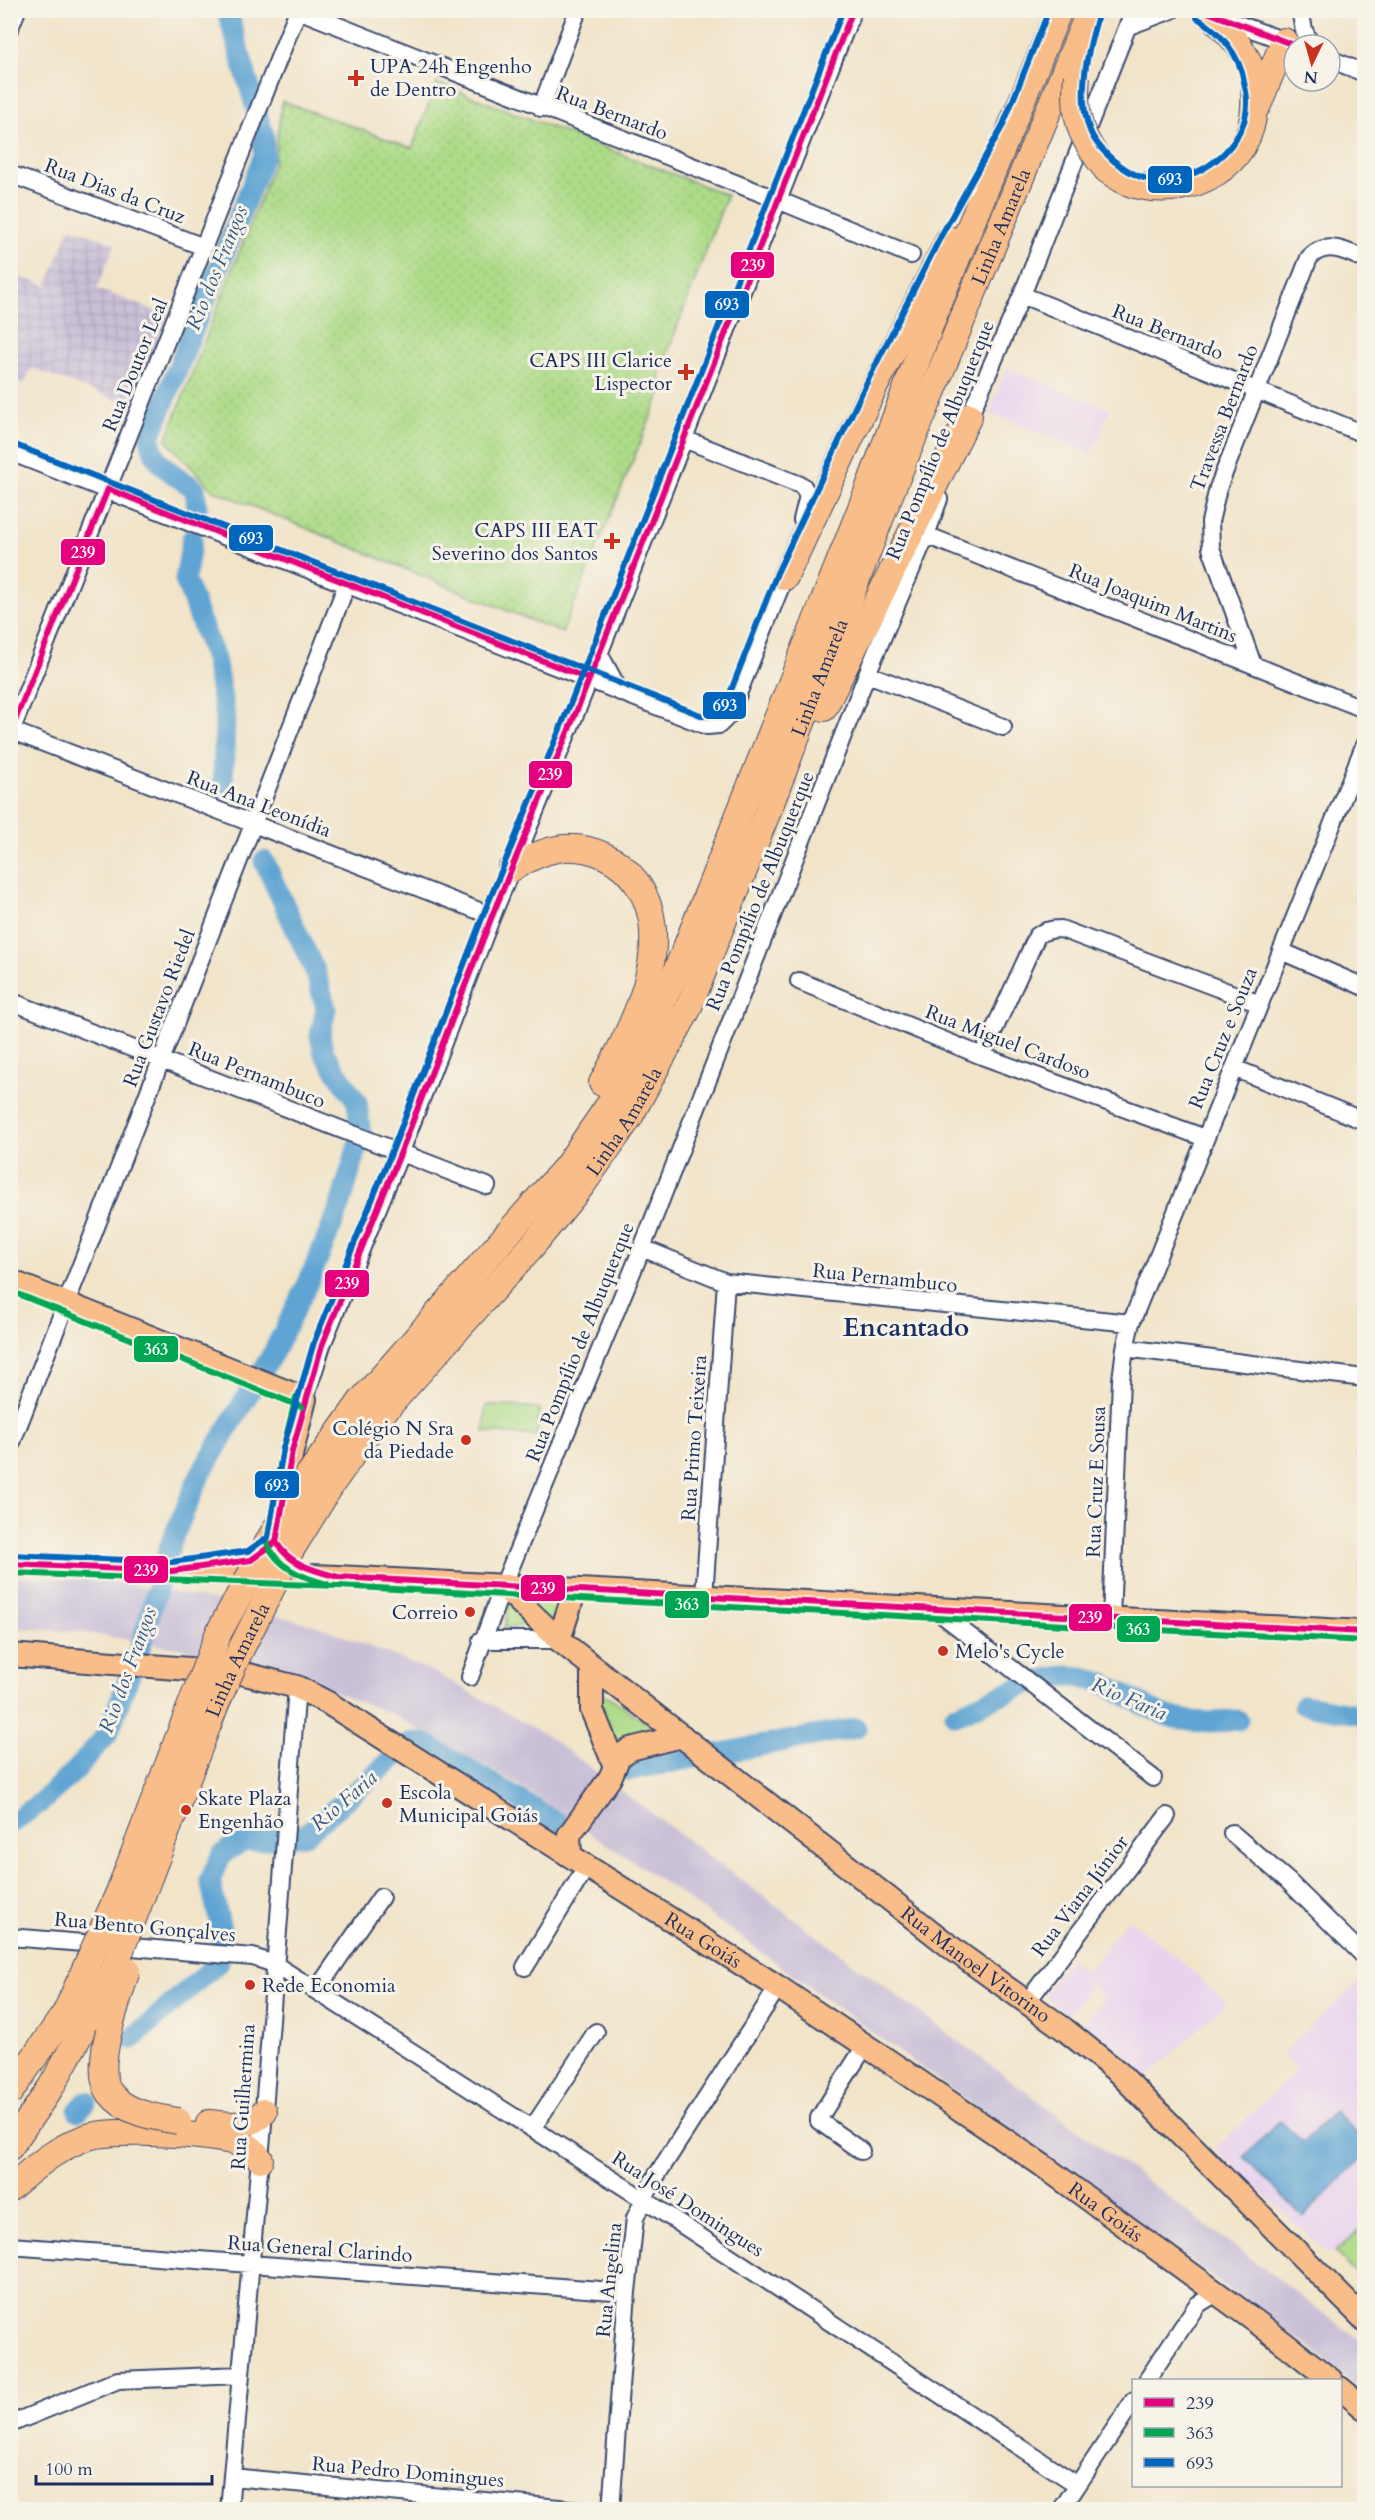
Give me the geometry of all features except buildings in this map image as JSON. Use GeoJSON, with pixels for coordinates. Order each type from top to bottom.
{"type":"FeatureCollection","features":[{"type":"Feature","properties":{"kind":"highway","name":"Linha Amarela"},"geometry":{"type":"LineString","coordinates":[[10,2092],[30,2064],[78,2015],[114,1968],[238,1655],[273,1582],[309,1519],[379,1417],[532,1246],[633,1064],[683,955],[861,506],[939,302],[1059,10]]}},
{"type":"Feature","properties":{"kind":"highway","name":"Linha Amarela"},"geometry":{"type":"LineString","coordinates":[[10,2148],[51,2087],[119,1892],[219,1632],[272,1534],[307,1477],[362,1400],[576,1167],[629,1118],[670,1044],[692,1000],[768,811],[884,509],[1089,12]]}},
{"type":"Feature","properties":{"kind":"highway"},"geometry":{"type":"LineString","coordinates":[[1089,12],[1077,76],[1076,102],[1079,125],[1083,137],[1107,170],[1138,186],[1176,189],[1197,184],[1214,176],[1236,157],[1244,144],[1254,116],[1282,58]]}},
{"type":"Feature","properties":{"kind":"highway"},"geometry":{"type":"LineString","coordinates":[[1204,12],[1234,39],[1250,64],[1255,90],[1254,116]]}},
{"type":"Feature","properties":{"kind":"highway"},"geometry":{"type":"LineString","coordinates":[[785,577],[912,311],[1011,129]]}},
{"type":"Feature","properties":{"kind":"highway"},"geometry":{"type":"LineString","coordinates":[[768,811],[795,768],[969,416]]}},
{"type":"Feature","properties":{"kind":"highway"},"geometry":{"type":"LineString","coordinates":[[511,869],[546,850],[562,847],[593,850],[614,860],[630,873],[649,906],[654,927],[654,948],[648,975],[618,1054],[585,1115],[576,1167]]}},
{"type":"Feature","properties":{"kind":"highway"},"geometry":{"type":"LineString","coordinates":[[140,1903],[136,1934],[104,2059],[104,2082],[108,2091],[130,2108],[146,2115],[178,2121],[237,2126],[256,2120],[264,2112]]}},
{"type":"Feature","properties":{"kind":"highway"},"geometry":{"type":"LineString","coordinates":[[10,2084],[30,2064]]}},
{"type":"Feature","properties":{"kind":"highway"},"geometry":{"type":"LineString","coordinates":[[10,2188],[52,2155],[93,2135],[148,2133],[235,2141],[249,2146],[260,2159]]}},
{"type":"Feature","properties":{"kind":"main road"},"geometry":{"type":"LineString","coordinates":[[10,1281],[305,1399],[292,1451],[276,1542],[289,1560],[311,1570],[338,1577]]}},
{"type":"Feature","properties":{"kind":"main road"},"geometry":{"type":"LineString","coordinates":[[163,1570],[251,1560],[276,1542]]}},
{"type":"Feature","properties":{"kind":"main road"},"geometry":{"type":"LineString","coordinates":[[10,1564],[338,1577],[1365,1632]]}},
{"type":"Feature","properties":{"kind":"main road","name":"Rua Manoel Vitorino"},"geometry":{"type":"LineString","coordinates":[[503,1586],[559,1640],[957,1952],[1027,2002],[1119,2073],[1365,2319]]}},
{"type":"Feature","properties":{"kind":"main road"},"geometry":{"type":"LineString","coordinates":[[559,1640],[575,1590]]}},
{"type":"Feature","properties":{"kind":"main road","name":"Rua Goiás"},"geometry":{"type":"LineString","coordinates":[[10,1655],[233,1671],[297,1687],[328,1703],[569,1850],[778,1987],[1042,2165],[1204,2294],[1262,2326],[1330,2379]]}},
{"type":"Feature","properties":{"kind":"main road"},"geometry":{"type":"LineString","coordinates":[[592,1666],[593,1716],[614,1764]]}},
{"type":"Feature","properties":{"kind":"main road"},"geometry":{"type":"LineString","coordinates":[[569,1850],[610,1778],[619,1756],[630,1749],[689,1742]]}},
{"type":"Feature","properties":{"kind":"main road"},"geometry":{"type":"LineString","coordinates":[[1342,2389],[1365,2408]]}},
{"type":"Feature","properties":{"kind":"street"},"geometry":{"type":"LineString","coordinates":[[10,28],[17,10]]}},
{"type":"Feature","properties":{"kind":"street","name":"Rua Bernardo"},"geometry":{"type":"LineString","coordinates":[[298,10],[911,255]]}},
{"type":"Feature","properties":{"kind":"street","name":"Rua Doutor Leal"},"geometry":{"type":"LineString","coordinates":[[11,732],[298,10]]}},
{"type":"Feature","properties":{"kind":"street"},"geometry":{"type":"LineString","coordinates":[[541,108],[578,10]]}},
{"type":"Feature","properties":{"kind":"street"},"geometry":{"type":"LineString","coordinates":[[305,1399],[322,1345],[400,1154],[492,916],[589,679],[853,10]]}},
{"type":"Feature","properties":{"kind":"street"},"geometry":{"type":"LineString","coordinates":[[1132,18],[1172,10]]}},
{"type":"Feature","properties":{"kind":"street"},"geometry":{"type":"LineString","coordinates":[[1292,33],[1299,10]]}},
{"type":"Feature","properties":{"kind":"street"},"geometry":{"type":"LineString","coordinates":[[1299,10],[1305,33]]}},
{"type":"Feature","properties":{"kind":"street"},"geometry":{"type":"LineString","coordinates":[[1204,12],[1282,40]]}},
{"type":"Feature","properties":{"kind":"street","name":"Rua Pompílio de Albuquerque"},"geometry":{"type":"LineString","coordinates":[[470,1677],[481,1640],[642,1248],[867,674],[926,536],[969,416],[1022,295],[1132,18]]}},
{"type":"Feature","properties":{"kind":"street"},"geometry":{"type":"LineString","coordinates":[[1342,63],[1360,69]]}},
{"type":"Feature","properties":{"kind":"street","name":"Rua Dias da Cruz"},"geometry":{"type":"LineString","coordinates":[[10,174],[204,247]]}},
{"type":"Feature","properties":{"kind":"street","name":"Travessa Bernardo"},"geometry":{"type":"LineString","coordinates":[[1253,664],[1214,559],[1209,535],[1218,488],[1309,258],[1315,251],[1330,247],[1365,258]]}},
{"type":"Feature","properties":{"kind":"street","name":"Rua Bernardo"},"geometry":{"type":"LineString","coordinates":[[1022,295],[1365,434]]}},
{"type":"Feature","properties":{"kind":"street"},"geometry":{"type":"LineString","coordinates":[[10,452],[707,726],[719,725],[730,714],[785,577],[807,500],[806,490],[797,483],[684,439]]}},
{"type":"Feature","properties":{"kind":"street","name":"Rua Joaquim Martins"},"geometry":{"type":"LineString","coordinates":[[926,536],[1365,709]]}},
{"type":"Feature","properties":{"kind":"street","name":"Rua Gustavo Riedel"},"geometry":{"type":"LineString","coordinates":[[10,1447],[347,584]]}},
{"type":"Feature","properties":{"kind":"street"},"geometry":{"type":"LineString","coordinates":[[599,652],[620,692]]}},
{"type":"Feature","properties":{"kind":"street"},"geometry":{"type":"LineString","coordinates":[[867,674],[1003,727]]}},
{"type":"Feature","properties":{"kind":"street","name":"Rua Ana Leonídia"},"geometry":{"type":"LineString","coordinates":[[11,732],[492,916]]}},
{"type":"Feature","properties":{"kind":"street","name":"Rua Cruz e Souza"},"geometry":{"type":"LineString","coordinates":[[1125,1348],[1131,1323],[1365,746]]}},
{"type":"Feature","properties":{"kind":"street"},"geometry":{"type":"LineString","coordinates":[[982,1056],[1037,936],[1041,932],[1061,929],[1260,1004]]}},
{"type":"Feature","properties":{"kind":"street"},"geometry":{"type":"LineString","coordinates":[[1281,951],[1365,987]]}},
{"type":"Feature","properties":{"kind":"street","name":"Rua Miguel Cardoso"},"geometry":{"type":"LineString","coordinates":[[799,981],[982,1056],[1205,1138]]}},
{"type":"Feature","properties":{"kind":"street","name":"Rua Pernambuco"},"geometry":{"type":"LineString","coordinates":[[10,1001],[360,1139],[487,1186]]}},
{"type":"Feature","properties":{"kind":"street"},"geometry":{"type":"LineString","coordinates":[[1234,1068],[1365,1121]]}},
{"type":"Feature","properties":{"kind":"street","name":"Rua Pernambuco"},"geometry":{"type":"LineString","coordinates":[[642,1248],[726,1282],[1131,1323]]}},
{"type":"Feature","properties":{"kind":"street","name":"Rua Primo Teixeira"},"geometry":{"type":"LineString","coordinates":[[704,1596],[726,1282]]}},
{"type":"Feature","properties":{"kind":"street"},"geometry":{"type":"LineString","coordinates":[[1125,1348],[1365,1378]]}},
{"type":"Feature","properties":{"kind":"street","name":"Rua Cruz E Sousa"},"geometry":{"type":"LineString","coordinates":[[1111,1618],[1119,1418],[1125,1348]]}},
{"type":"Feature","properties":{"kind":"street"},"geometry":{"type":"LineString","coordinates":[[936,1610],[1149,1776]]}},
{"type":"Feature","properties":{"kind":"street"},"geometry":{"type":"LineString","coordinates":[[481,1640],[559,1640]]}},
{"type":"Feature","properties":{"kind":"street","name":"Rua Guilhermina"},"geometry":{"type":"LineString","coordinates":[[229,2510],[264,2112],[297,1687]]}},
{"type":"Feature","properties":{"kind":"street","name":"Rua Viana Júnior"},"geometry":{"type":"LineString","coordinates":[[1027,2002],[1167,1816]]}},
{"type":"Feature","properties":{"kind":"street"},"geometry":{"type":"LineString","coordinates":[[1232,1833],[1287,1880],[1365,1956]]}},
{"type":"Feature","properties":{"kind":"street"},"geometry":{"type":"LineString","coordinates":[[525,1967],[569,1850]]}},
{"type":"Feature","properties":{"kind":"street"},"geometry":{"type":"LineString","coordinates":[[316,1991],[381,1897]]}},
{"type":"Feature","properties":{"kind":"street","name":"Rua Bento Gonçalves"},"geometry":{"type":"LineString","coordinates":[[10,1937],[236,1955],[263,1959],[274,1964]]}},
{"type":"Feature","properties":{"kind":"street","name":"Rua José Domingues"},"geometry":{"type":"LineString","coordinates":[[274,1964],[643,2199],[1076,2484]]}},
{"type":"Feature","properties":{"kind":"street","name":"Rua Angelina"},"geometry":{"type":"LineString","coordinates":[[611,2510],[633,2229],[643,2199],[778,1987]]}},
{"type":"Feature","properties":{"kind":"street"},"geometry":{"type":"LineString","coordinates":[[532,2129],[596,2032]]}},
{"type":"Feature","properties":{"kind":"street"},"geometry":{"type":"LineString","coordinates":[[861,2151],[819,2121],[819,2118],[865,2046]]}},
{"type":"Feature","properties":{"kind":"street","name":"Rua General Clarindo"},"geometry":{"type":"LineString","coordinates":[[10,2246],[627,2292]]}},
{"type":"Feature","properties":{"kind":"street"},"geometry":{"type":"LineString","coordinates":[[1148,2379],[1204,2294]]}},
{"type":"Feature","properties":{"kind":"street"},"geometry":{"type":"LineString","coordinates":[[10,2424],[118,2380],[241,2375]]}},
{"type":"Feature","properties":{"kind":"street"},"geometry":{"type":"LineString","coordinates":[[1061,2510],[1076,2484],[1132,2403]]}},
{"type":"Feature","properties":{"kind":"street","name":"Rua Pedro Domingues"},"geometry":{"type":"LineString","coordinates":[[232,2476],[580,2510]]}},
{"type":"Feature","properties":{"kind":"shaded area"},"geometry":{"type":"Polygon","coordinates":[[[70,227],[115,244],[97,289],[168,316],[133,406],[31,368],[24,385],[11,379],[10,273],[47,286],[70,227]]]}},
{"type":"Feature","properties":{"kind":"shaded area"},"geometry":{"type":"Polygon","coordinates":[[[1007,368],[1110,409],[1092,454],[989,413],[1007,368]]]}},
{"type":"Feature","properties":{"kind":"shaded area"},"geometry":{"type":"Polygon","coordinates":[[[10,1576],[118,1582],[223,1602],[317,1626],[434,1672],[549,1737],[1364,2343],[1364,2394],[1317,2353],[671,1887],[519,1785],[391,1714],[277,1669],[184,1649],[82,1632],[11,1628],[10,1576]]]}},
{"type":"Feature","properties":{"kind":"shaded area"},"geometry":{"type":"Polygon","coordinates":[[[1128,1919],[1174,1955],[1226,2002],[1147,2078],[1081,2026],[1104,1999],[1091,1984],[1068,2015],[1046,1997],[1046,1992],[1070,1959],[1087,1972],[1128,1919]]]}},
{"type":"Feature","properties":{"kind":"shaded area"},"geometry":{"type":"Polygon","coordinates":[[[1364,1977],[1364,2226],[1335,2252],[1329,2254],[1215,2149],[1297,2070],[1281,2054],[1364,1977]]]}},
{"type":"Feature","properties":{"kind":"green space"},"geometry":{"type":"Polygon","coordinates":[[[437,83],[727,195],[660,373],[661,392],[562,633],[213,490],[166,440],[274,163],[282,101],[412,148],[437,83]]]}},
{"type":"Feature","properties":{"kind":"green space"},"geometry":{"type":"Polygon","coordinates":[[[486,1405],[539,1408],[537,1436],[484,1432],[486,1405]]]}},
{"type":"Feature","properties":{"kind":"green space"},"geometry":{"type":"Polygon","coordinates":[[[563,1596],[560,1617],[504,1629],[510,1600],[563,1596]]]}},
{"type":"Feature","properties":{"kind":"green space"},"geometry":{"type":"Polygon","coordinates":[[[608,1696],[644,1721],[648,1726],[648,1732],[637,1738],[616,1739],[612,1735],[600,1699],[608,1696]]]}},
{"type":"Feature","properties":{"kind":"green space"},"geometry":{"type":"Polygon","coordinates":[[[1364,2226],[1364,2281],[1335,2252],[1364,2226]]]}},
{"type":"Feature","properties":{"kind":"water"},"geometry":{"type":"Polygon","coordinates":[[[1335,2111],[1364,2141],[1364,2156],[1303,2217],[1244,2157],[1280,2121],[1303,2142],[1335,2111]]]}},
{"type":"Feature","properties":{"kind":"waterway","name":"Rio dos Frangos"},"geometry":{"type":"LineString","coordinates":[[197,508],[195,489],[165,468],[155,455],[150,437],[264,155],[264,136],[227,10]]}},
{"type":"Feature","properties":{"kind":"waterway","name":"Rio dos Frangos"},"geometry":{"type":"LineString","coordinates":[[192,539],[185,580],[215,659],[225,716],[223,790]]}},
{"type":"Feature","properties":{"kind":"waterway","name":"Rio dos Frangos"},"geometry":{"type":"LineString","coordinates":[[10,1824],[40,1803],[77,1769],[108,1733],[141,1645],[170,1545],[200,1475],[273,1353],[306,1287],[339,1209],[361,1135],[357,1102],[324,1053],[320,1036],[326,1008],[315,971],[264,861]]}},
{"type":"Feature","properties":{"kind":"waterway","name":"Rio Faria"},"geometry":{"type":"LineString","coordinates":[[955,1715],[1038,1681],[1067,1676],[1093,1680],[1174,1718],[1201,1722],[1238,1720]]}},
{"type":"Feature","properties":{"kind":"waterway","name":"Rio Faria"},"geometry":{"type":"LineString","coordinates":[[1304,1705],[1364,1715]]}},
{"type":"Feature","properties":{"kind":"waterway","name":"Rio Faria"},"geometry":{"type":"LineString","coordinates":[[630,1770],[856,1728]]}},
{"type":"Feature","properties":{"kind":"waterway","name":"Rio Faria"},"geometry":{"type":"LineString","coordinates":[[132,2039],[219,1962],[222,1934],[210,1880],[221,1856],[229,1849],[244,1842],[305,1835],[412,1742],[424,1743],[558,1823]]}},
{"type":"Feature","properties":{"kind":"waterway","name":"Rio Faria"},"geometry":{"type":"LineString","coordinates":[[78,2111],[87,2101]]}},
{"type":"Feature","properties":{"kind":"transit line","name":"693"},"geometry":{"type":"LineString","coordinates":[[10,1555],[172,1562],[248,1551],[268,1537],[283,1449],[314,1342],[392,1151],[484,913],[571,702],[843,10]]}},
{"type":"Feature","properties":{"kind":"transit line","name":"239"},"geometry":{"type":"LineString","coordinates":[[853,10],[579,705],[492,916],[400,1154],[322,1345],[292,1451],[276,1542],[295,1561],[311,1569],[338,1577],[1364,1632]]}},
{"type":"Feature","properties":{"kind":"transit line","name":"693"},"geometry":{"type":"LineString","coordinates":[[13,444],[703,716],[715,716],[723,709],[777,573],[865,386],[942,234],[1003,125],[1049,10]]}},
{"type":"Feature","properties":{"kind":"transit line","name":"239"},"geometry":{"type":"LineString","coordinates":[[1202,10],[1282,40]]}},
{"type":"Feature","properties":{"kind":"transit line","name":"693"},"geometry":{"type":"LineString","coordinates":[[1099,12],[1088,53],[1084,83],[1088,125],[1095,140],[1114,161],[1138,176],[1155,180],[1171,180],[1204,169],[1230,147],[1240,132],[1245,117],[1247,95],[1238,62],[1221,37],[1197,18]]}},
{"type":"Feature","properties":{"kind":"transit line","name":"239"},"geometry":{"type":"LineString","coordinates":[[10,733],[108,489],[589,679]]}},
{"type":"Feature","properties":{"kind":"transit line","name":"363"},"geometry":{"type":"LineString","coordinates":[[10,1291],[302,1407]]}},
{"type":"Feature","properties":{"kind":"transit line","name":"363"},"geometry":{"type":"LineString","coordinates":[[296,1397],[283,1449],[267,1543],[277,1559],[291,1570],[327,1584]]}},
{"type":"Feature","properties":{"kind":"transit line","name":"239"},"geometry":{"type":"LineString","coordinates":[[10,1564],[172,1571],[251,1560],[276,1542]]}},
{"type":"Feature","properties":{"kind":"transit line","name":"363"},"geometry":{"type":"LineString","coordinates":[[10,1573],[338,1586],[1364,1641]]}},
{"type":"Feature","properties":{"kind":"place","name":"UPA 24h Engenho de Dentro"},"geometry":{"type":"Point","coordinates":[356,78]}},
{"type":"Feature","properties":{"kind":"place","name":"CAPS III Clarice Lispector"},"geometry":{"type":"Point","coordinates":[686,372]}},
{"type":"Feature","properties":{"kind":"place","name":"CAPS III EAT Severino dos Santos"},"geometry":{"type":"Point","coordinates":[612,541]}},
{"type":"Feature","properties":{"kind":"place","name":"Colégio N Sra da Piedade"},"geometry":{"type":"Point","coordinates":[466,1440]}},
{"type":"Feature","properties":{"kind":"place","name":"Correio"},"geometry":{"type":"Point","coordinates":[470,1612]}},
{"type":"Feature","properties":{"kind":"place","name":"Melo's Cycle"},"geometry":{"type":"Point","coordinates":[943,1651]}},
{"type":"Feature","properties":{"kind":"place","name":"Escola Municipal Goiás"},"geometry":{"type":"Point","coordinates":[387,1803]}},
{"type":"Feature","properties":{"kind":"place","name":"Skate Plaza Engenhão"},"geometry":{"type":"Point","coordinates":[186,1810]}},
{"type":"Feature","properties":{"kind":"place","name":"Rede Economia"},"geometry":{"type":"Point","coordinates":[250,1985]}},
{"type":"Feature","properties":{"kind":"district","name":"Encantado"},"geometry":{"type":"Point","coordinates":[906,1327]}}]}
